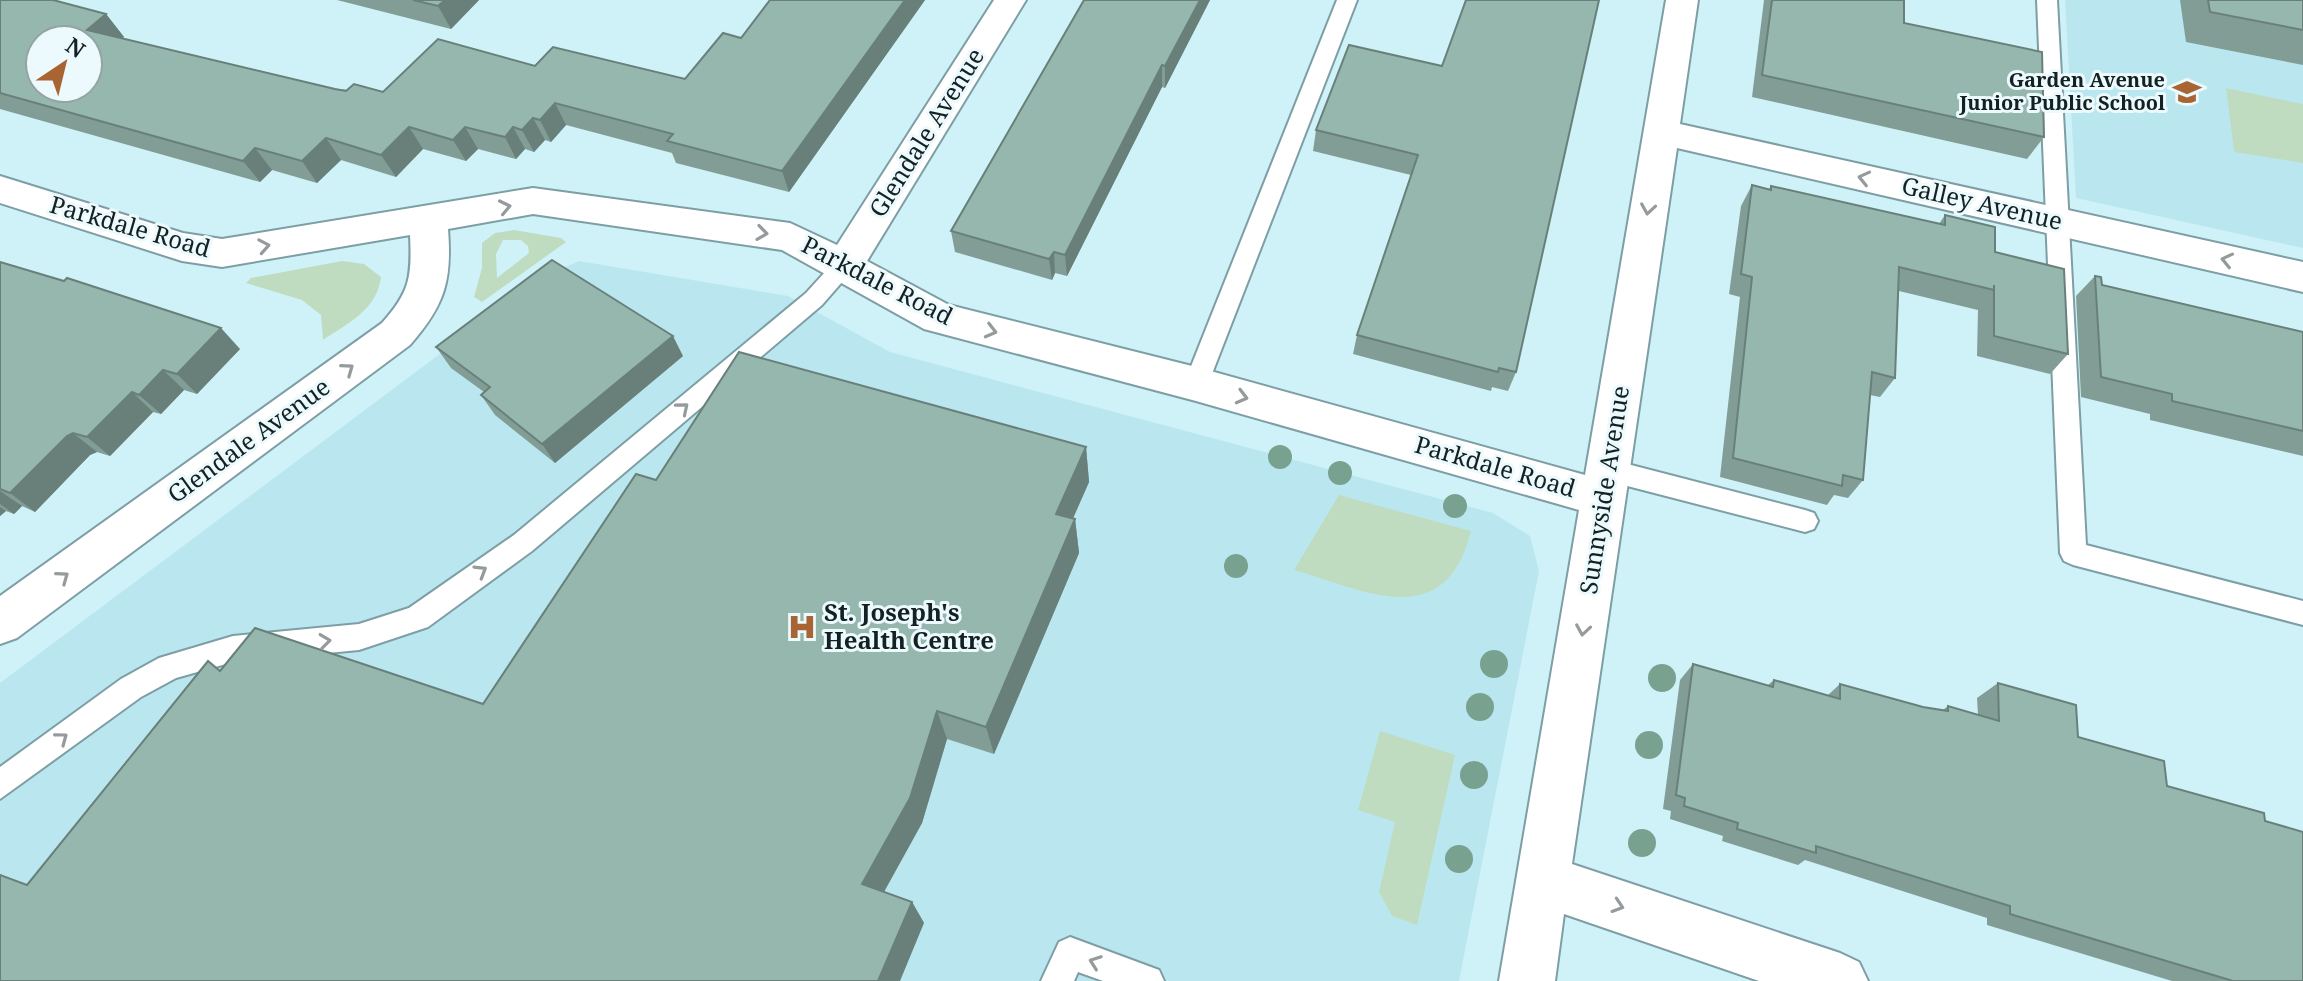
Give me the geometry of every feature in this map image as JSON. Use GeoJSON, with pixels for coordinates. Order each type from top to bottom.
{"type":"FeatureCollection","features":[{"type":"Feature","properties":{"kind":"street","name":"Glendale Avenue"},"geometry":{"type":"LineString","coordinates":[[844,266],[1010,0]]}},
{"type":"Feature","properties":{"kind":"street","name":"Sunnyside Avenue"},"geometry":{"type":"LineString","coordinates":[[1527,981],[1682,0]]}},
{"type":"Feature","properties":{"kind":"street","name":"Galley Avenue"},"geometry":{"type":"LineString","coordinates":[[1661,132],[2303,277]]}},
{"type":"Feature","properties":{"kind":"street","name":"Parkdale Road"},"geometry":{"type":"LineString","coordinates":[[0,189],[182,247],[222,253],[533,201],[790,237],[938,318],[1606,484]]}},
{"type":"Feature","properties":{"kind":"street","name":"Glendale Avenue"},"geometry":{"type":"LineString","coordinates":[[0,623],[396,334],[421,308],[430,287],[428,220]]}},
{"type":"Feature","properties":{"kind":"street"},"geometry":{"type":"LineString","coordinates":[[1544,881],[1840,981]]}},
{"type":"Feature","properties":{"kind":"lane"},"geometry":{"type":"LineString","coordinates":[[1196,384],[1347,0]]}},
{"type":"Feature","properties":{"kind":"lane"},"geometry":{"type":"LineString","coordinates":[[2047,0],[2073,553],[2303,613]]}},
{"type":"Feature","properties":{"kind":"lane"},"geometry":{"type":"LineString","coordinates":[[0,785],[131,688],[169,667],[233,649],[359,637],[418,618],[468,579],[523,543],[814,299],[844,266]]}},
{"type":"Feature","properties":{"kind":"lane"},"geometry":{"type":"LineString","coordinates":[[1606,484],[1805,521]]}},
{"type":"Feature","properties":{"kind":"lane"},"geometry":{"type":"LineString","coordinates":[[1057,981],[1070,953],[1148,981]]}},
{"type":"Feature","properties":{"kind":"shaded area","name":"Garden Avenue Junior Public School"},"geometry":{"type":"Polygon","coordinates":[[[2065,0],[2303,0],[2303,248],[2076,198],[2065,0]]]}},
{"type":"Feature","properties":{"kind":"shaded area","name":"St. Joseph's Health Centre"},"geometry":{"type":"Polygon","coordinates":[[[579,261],[788,296],[890,352],[1493,513],[1530,536],[1539,571],[1459,981],[0,981],[0,683],[540,279],[579,261]]]}},
{"type":"Feature","properties":{"kind":"green space"},"geometry":{"type":"Polygon","coordinates":[[[2226,88],[2303,104],[2303,163],[2234,152],[2226,88]]]}},
{"type":"Feature","properties":{"kind":"green space"},"geometry":{"type":"Polygon","coordinates":[[[514,230],[561,238],[566,242],[482,302],[474,297],[482,268],[482,243],[495,233],[514,230]],[[503,240],[496,254],[497,278],[529,253],[528,246],[521,240],[503,240]]]}},
{"type":"Feature","properties":{"kind":"green space"},"geometry":{"type":"Polygon","coordinates":[[[342,261],[364,264],[381,277],[374,298],[367,307],[323,340],[321,315],[302,300],[246,283],[251,278],[342,261]]]}},
{"type":"Feature","properties":{"kind":"green space"},"geometry":{"type":"Polygon","coordinates":[[[1339,495],[1471,531],[1459,563],[1442,584],[1423,594],[1400,597],[1375,594],[1294,570],[1339,495]]]}},
{"type":"Feature","properties":{"kind":"green space"},"geometry":{"type":"Polygon","coordinates":[[[1380,731],[1455,755],[1417,925],[1392,916],[1379,892],[1395,822],[1358,810],[1380,731]]]}},
{"type":"Feature","properties":{"kind":"building"},"geometry":{"type":"Polygon","coordinates":[[[0,0],[53,0],[106,14],[94,24],[24,24],[24,100],[0,93],[0,0]]]}},
{"type":"Feature","properties":{"kind":"building"},"geometry":{"type":"Polygon","coordinates":[[[413,0],[445,0],[438,6],[413,0]]]}},
{"type":"Feature","properties":{"kind":"building"},"geometry":{"type":"Polygon","coordinates":[[[770,0],[905,0],[782,171],[667,141],[673,134],[555,103],[540,120],[533,118],[522,130],[513,127],[505,137],[465,127],[453,140],[409,127],[381,155],[326,138],[302,161],[255,148],[243,161],[39,104],[104,104],[104,34],[335,89],[346,91],[354,84],[383,92],[438,39],[535,66],[553,47],[685,79],[723,33],[741,38],[770,0]]]}},
{"type":"Feature","properties":{"kind":"building"},"geometry":{"type":"Polygon","coordinates":[[[1084,0],[1200,0],[1165,66],[1162,65],[1065,255],[1054,252],[1049,259],[951,231],[1084,0]]]}},
{"type":"Feature","properties":{"kind":"building"},"geometry":{"type":"Polygon","coordinates":[[[1466,0],[1599,0],[1516,372],[1499,368],[1498,372],[1357,335],[1418,155],[1316,130],[1349,45],[1442,66],[1466,0]]]}},
{"type":"Feature","properties":{"kind":"building"},"geometry":{"type":"Polygon","coordinates":[[[1772,0],[1904,0],[1904,23],[2042,52],[2044,137],[1762,75],[1772,0]]]}},
{"type":"Feature","properties":{"kind":"building"},"geometry":{"type":"Polygon","coordinates":[[[2208,0],[2303,0],[2303,30],[2210,12],[2208,0]]]}},
{"type":"Feature","properties":{"kind":"building"},"geometry":{"type":"Polygon","coordinates":[[[1752,185],[1771,190],[1771,186],[1945,225],[1945,215],[1995,227],[1995,252],[2064,269],[2068,354],[1994,336],[1994,290],[1899,267],[1895,378],[1872,372],[1863,480],[1843,475],[1842,486],[1733,458],[1752,277],[1741,274],[1752,185]]]}},
{"type":"Feature","properties":{"kind":"building"},"geometry":{"type":"Polygon","coordinates":[[[552,260],[673,336],[542,444],[481,395],[490,387],[436,347],[552,260]]]}},
{"type":"Feature","properties":{"kind":"building"},"geometry":{"type":"Polygon","coordinates":[[[0,262],[64,281],[67,278],[221,328],[177,374],[163,370],[139,395],[132,392],[87,437],[73,433],[67,436],[10,493],[0,489],[0,262]]]}},
{"type":"Feature","properties":{"kind":"building"},"geometry":{"type":"Polygon","coordinates":[[[2095,276],[2101,277],[2102,285],[2303,332],[2303,431],[2172,401],[2172,394],[2101,377],[2095,276]]]}},
{"type":"Feature","properties":{"kind":"building"},"geometry":{"type":"Polygon","coordinates":[[[739,352],[1086,447],[1056,514],[1075,519],[986,727],[937,711],[910,798],[862,884],[912,902],[878,981],[0,981],[0,875],[27,885],[208,661],[220,671],[255,628],[483,704],[636,474],[656,480],[739,352]]]}},
{"type":"Feature","properties":{"kind":"building"},"geometry":{"type":"Polygon","coordinates":[[[1693,664],[1773,687],[1774,680],[1840,699],[1840,684],[1923,707],[1948,711],[1948,706],[1999,721],[1998,683],[2076,705],[2078,737],[2164,761],[2167,786],[2264,813],[2265,821],[2303,832],[2303,981],[2233,981],[2010,914],[2010,906],[1816,846],[1816,853],[1737,829],[1738,823],[1684,806],[1685,798],[1676,795],[1693,664]]]}},
{"type":"Feature","properties":{"kind":"place","name":"Garden Avenue Junior Public School"},"geometry":{"type":"Point","coordinates":[2187,92]}},
{"type":"Feature","properties":{"kind":"place","name":"St. Joseph's Health Centre"},"geometry":{"type":"Point","coordinates":[802,627]}}]}
